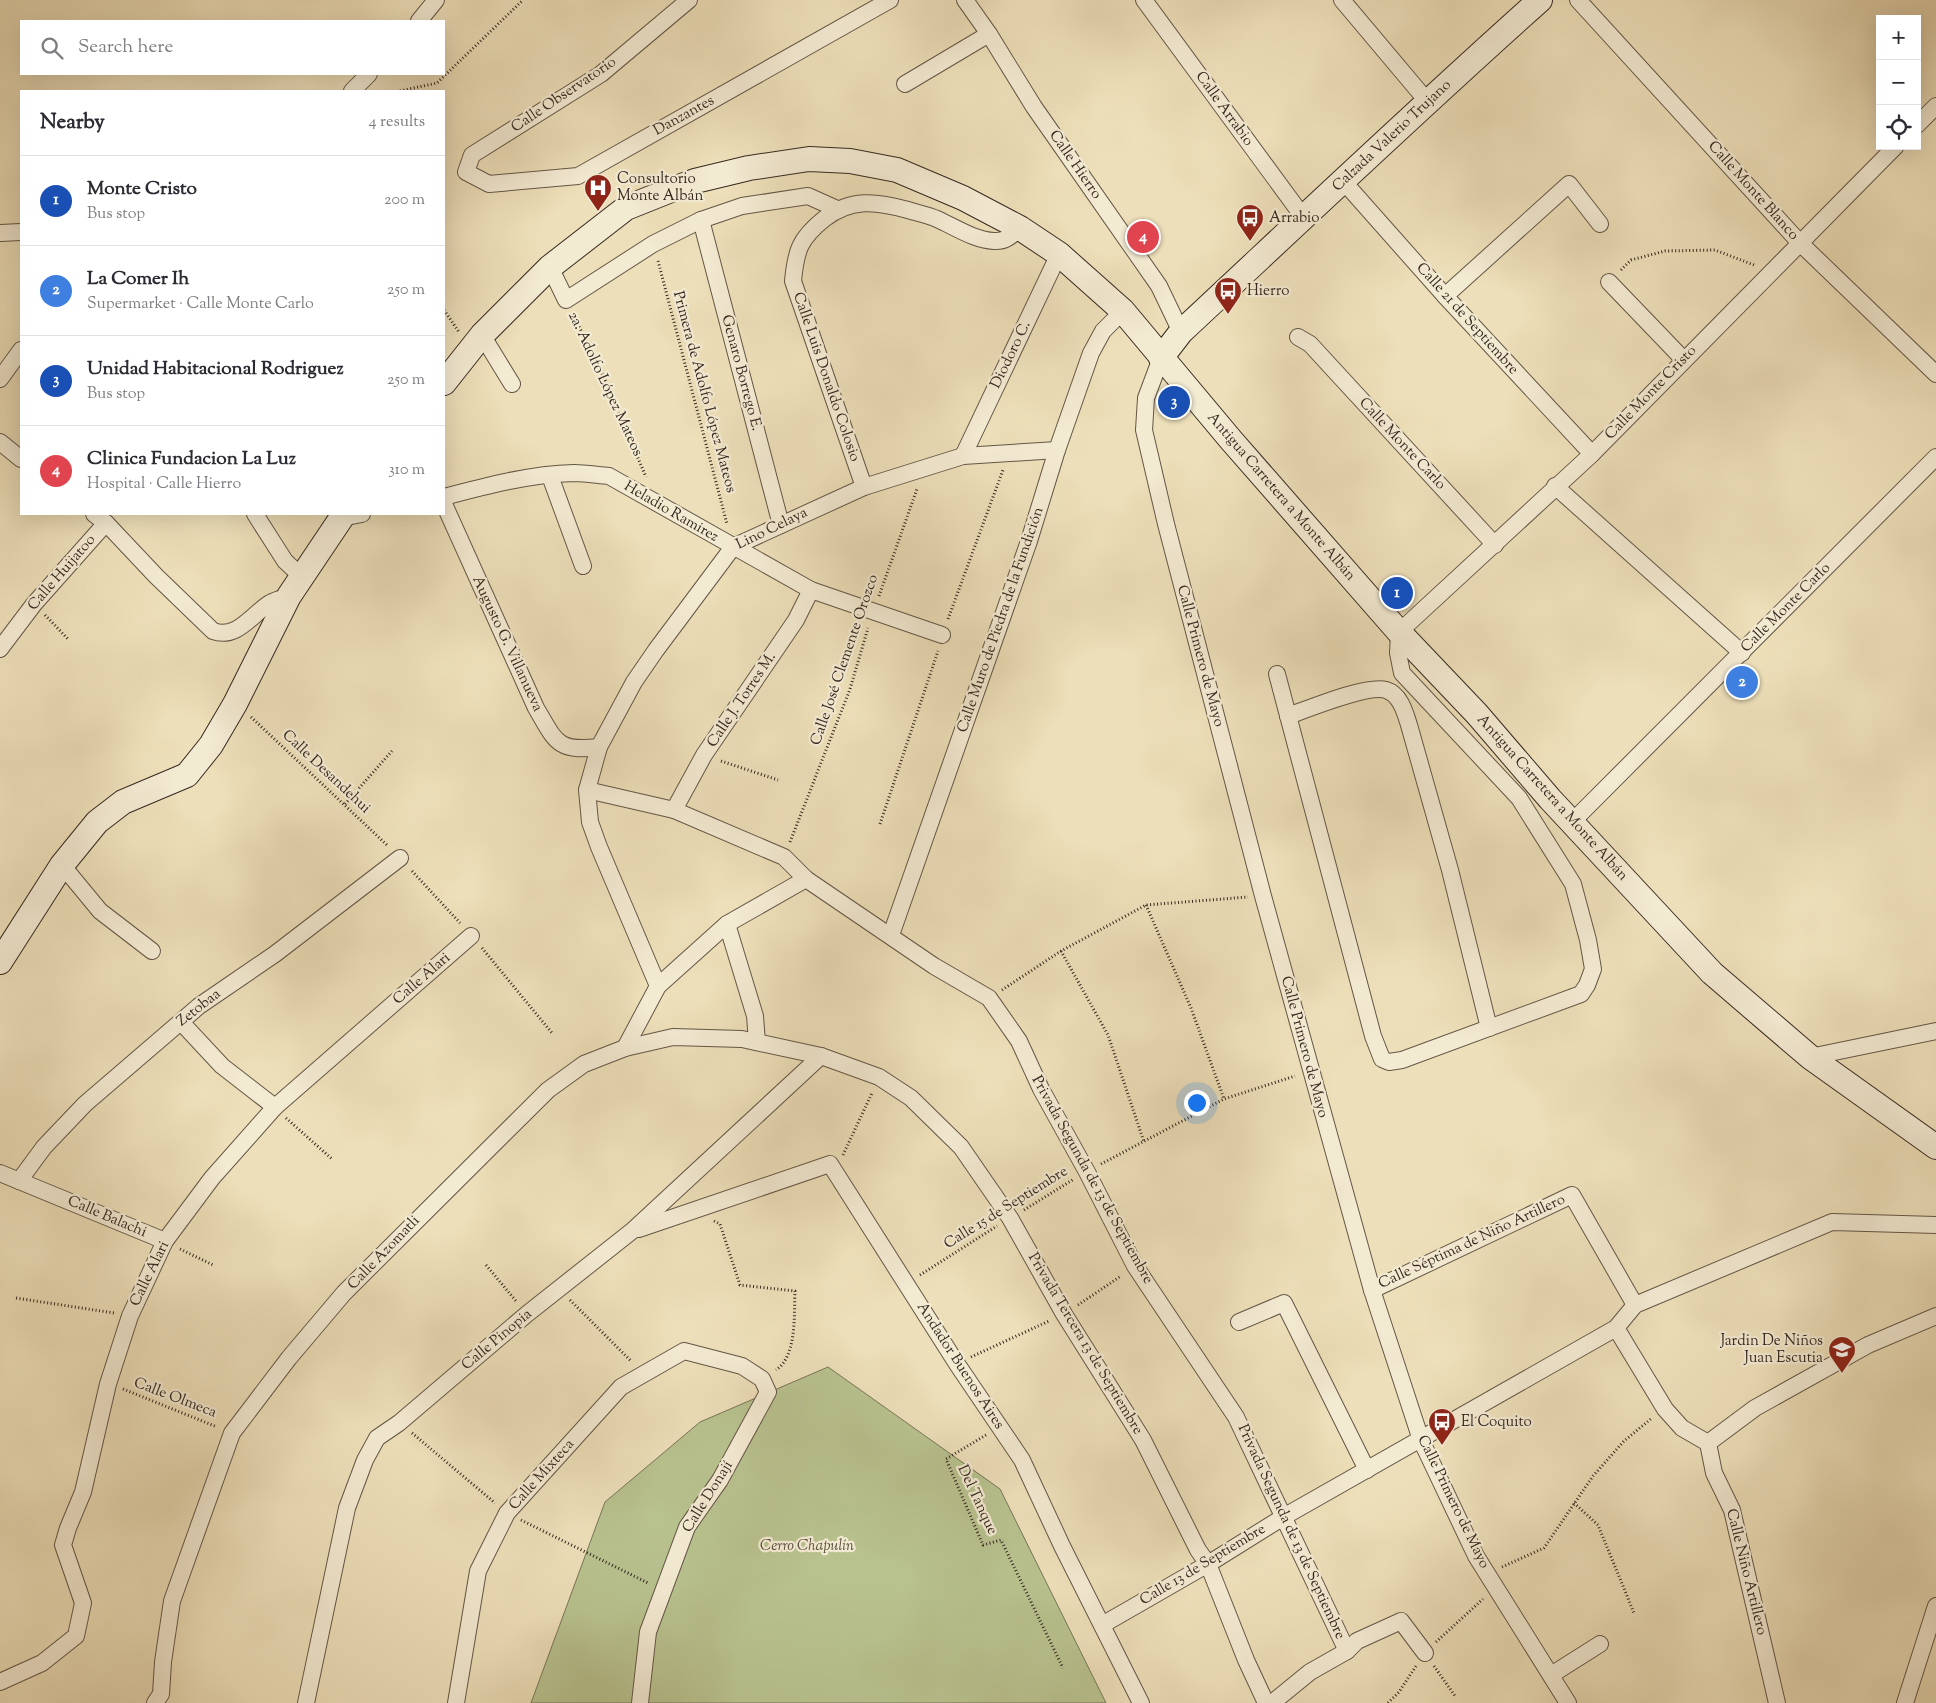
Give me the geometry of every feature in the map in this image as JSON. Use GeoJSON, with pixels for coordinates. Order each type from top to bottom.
{"type":"FeatureCollection","features":[{"type":"Feature","properties":{"kind":"street"},"geometry":{"type":"LineString","coordinates":[[419,20],[436,0]]}},
{"type":"Feature","properties":{"kind":"street","name":"Calle Observatorio"},"geometry":{"type":"LineString","coordinates":[[466,172],[472,155],[600,74],[689,0]]}},
{"type":"Feature","properties":{"kind":"street","name":"Danzantes"},"geometry":{"type":"LineString","coordinates":[[466,172],[489,184],[578,176],[890,0]]}},
{"type":"Feature","properties":{"kind":"street","name":"Calle Hierro"},"geometry":{"type":"LineString","coordinates":[[966,0],[1034,107],[1159,286],[1181,332]]}},
{"type":"Feature","properties":{"kind":"street","name":"Calle Arrabio"},"geometry":{"type":"LineString","coordinates":[[1144,0],[1304,218]]}},
{"type":"Feature","properties":{"kind":"street"},"geometry":{"type":"LineString","coordinates":[[1342,0],[1427,101]]}},
{"type":"Feature","properties":{"kind":"street","name":"Calzada Valerio Trujano"},"geometry":{"type":"LineString","coordinates":[[1161,358],[1181,332],[1344,182],[1427,101],[1540,0]]}},
{"type":"Feature","properties":{"kind":"street","name":"Calle Monte Blanco"},"geometry":{"type":"LineString","coordinates":[[1578,0],[1800,243],[1936,374]]}},
{"type":"Feature","properties":{"kind":"street"},"geometry":{"type":"LineString","coordinates":[[905,84],[989,34]]}},
{"type":"Feature","properties":{"kind":"street"},"geometry":{"type":"LineString","coordinates":[[353,90],[368,75]]}},
{"type":"Feature","properties":{"kind":"street"},"geometry":{"type":"LineString","coordinates":[[1921,121],[1936,106]]}},
{"type":"Feature","properties":{"kind":"street","name":"Calle Monte Cristo"},"geometry":{"type":"LineString","coordinates":[[1399,632],[1555,486],[1592,454],[1683,359],[1773,273],[1892,150]]}},
{"type":"Feature","properties":{"kind":"street","name":"Antigua Carretera a Monte Albán"},"geometry":{"type":"LineString","coordinates":[[445,382],[482,335],[550,267],[626,208],[696,181],[749,168],[809,158],[850,161],[897,170],[963,198],[1020,228],[1059,254],[1123,311],[1161,358],[1399,632],[1477,714],[1571,823],[1712,973],[1810,1057],[1936,1147]]}},
{"type":"Feature","properties":{"kind":"street","name":"Calle 21 de Septiembre"},"geometry":{"type":"LineString","coordinates":[[1344,182],[1445,296],[1592,454]]}},
{"type":"Feature","properties":{"kind":"street"},"geometry":{"type":"LineString","coordinates":[[1445,296],[1569,184],[1600,224]]}},
{"type":"Feature","properties":{"kind":"street"},"geometry":{"type":"LineString","coordinates":[[566,300],[653,244],[701,220],[742,206],[808,196],[837,209]]}},
{"type":"Feature","properties":{"kind":"street","name":"Calle Luis Donaldo Colosio"},"geometry":{"type":"LineString","coordinates":[[864,487],[793,281],[795,254],[812,229],[837,209],[867,203],[884,204],[934,218],[970,235],[994,241],[1008,239],[1020,228]]}},
{"type":"Feature","properties":{"kind":"street","name":"Genaro Borrego E."},"geometry":{"type":"LineString","coordinates":[[701,220],[781,525]]}},
{"type":"Feature","properties":{"kind":"street"},"geometry":{"type":"LineString","coordinates":[[0,234],[20,232]]}},
{"type":"Feature","properties":{"kind":"street","name":"Diodoro C."},"geometry":{"type":"LineString","coordinates":[[963,456],[1059,254]]}},
{"type":"Feature","properties":{"kind":"street","name":"2a. Adolfo López Mateos"},"geometry":{"type":"LineString","coordinates":[[550,267],[566,300]]}},
{"type":"Feature","properties":{"kind":"street"},"geometry":{"type":"LineString","coordinates":[[1609,282],[1683,359]]}},
{"type":"Feature","properties":{"kind":"street","name":"Calle Muro de Piedra de la Fundición"},"geometry":{"type":"LineString","coordinates":[[891,935],[1029,541],[1057,450],[1091,353],[1103,331],[1123,311]]}},
{"type":"Feature","properties":{"kind":"street"},"geometry":{"type":"LineString","coordinates":[[482,335],[512,384]]}},
{"type":"Feature","properties":{"kind":"street","name":"Calle Monte Carlo"},"geometry":{"type":"LineString","coordinates":[[1304,341],[1495,544]]}},
{"type":"Feature","properties":{"kind":"street"},"geometry":{"type":"LineString","coordinates":[[0,379],[20,351]]}},
{"type":"Feature","properties":{"kind":"street","name":"Calle Primero de Mayo"},"geometry":{"type":"LineString","coordinates":[[1161,358],[1146,398],[1144,430],[1166,524],[1310,1071],[1372,1290],[1421,1440],[1476,1556],[1568,1703]]}},
{"type":"Feature","properties":{"kind":"street"},"geometry":{"type":"LineString","coordinates":[[0,442],[20,459]]}},
{"type":"Feature","properties":{"kind":"street","name":"Lino Celaya"},"geometry":{"type":"LineString","coordinates":[[587,790],[599,747],[634,682],[733,547],[864,487],[963,456],[1057,450]]}},
{"type":"Feature","properties":{"kind":"street","name":"Calle Monte Carlo"},"geometry":{"type":"LineString","coordinates":[[1571,823],[1936,457]]}},
{"type":"Feature","properties":{"kind":"street","name":"Heladio Ramirez"},"geometry":{"type":"LineString","coordinates":[[445,497],[469,490],[550,476],[574,473],[608,476],[811,590],[942,634]]}},
{"type":"Feature","properties":{"kind":"street"},"geometry":{"type":"LineString","coordinates":[[550,476],[583,566]]}},
{"type":"Feature","properties":{"kind":"street"},"geometry":{"type":"LineString","coordinates":[[1555,486],[1742,653]]}},
{"type":"Feature","properties":{"kind":"street","name":"Augusto G. Villanueva"},"geometry":{"type":"LineString","coordinates":[[445,506],[536,708],[550,732],[562,745],[575,750],[599,747]]}},
{"type":"Feature","properties":{"kind":"street"},"geometry":{"type":"LineString","coordinates":[[256,515],[284,561],[296,587]]}},
{"type":"Feature","properties":{"kind":"street"},"geometry":{"type":"LineString","coordinates":[[0,962],[62,865],[97,822],[123,802],[187,775],[211,745],[236,704],[296,587],[349,515]]}},
{"type":"Feature","properties":{"kind":"street"},"geometry":{"type":"LineString","coordinates":[[100,518],[177,596],[213,630],[222,634],[236,630],[270,603],[296,587]]}},
{"type":"Feature","properties":{"kind":"street","name":"Calle Huijatoo"},"geometry":{"type":"LineString","coordinates":[[0,649],[100,518]]}},
{"type":"Feature","properties":{"kind":"street","name":"Calle J. Torres M."},"geometry":{"type":"LineString","coordinates":[[674,810],[704,755],[796,620],[811,590]]}},
{"type":"Feature","properties":{"kind":"street"},"geometry":{"type":"LineString","coordinates":[[1276,674],[1373,1036],[1382,1059],[1389,1062],[1402,1060],[1581,994],[1588,985],[1592,969],[1588,940],[1573,884],[1519,798],[1402,673],[1398,653],[1399,632]]}},
{"type":"Feature","properties":{"kind":"street"},"geometry":{"type":"LineString","coordinates":[[1288,716],[1369,690],[1386,689],[1395,695],[1404,708],[1445,851],[1489,1028]]}},
{"type":"Feature","properties":{"kind":"street"},"geometry":{"type":"LineString","coordinates":[[658,986],[599,847],[590,822],[587,790],[674,810],[784,857]]}},
{"type":"Feature","properties":{"kind":"street","name":"Privada Segunda de 13 de Septiembre"},"geometry":{"type":"LineString","coordinates":[[784,857],[806,879],[934,966],[989,998],[1019,1041],[1041,1089],[1087,1172],[1135,1266],[1236,1417],[1285,1516],[1347,1651],[1358,1641],[1401,1621],[1425,1654]]}},
{"type":"Feature","properties":{"kind":"street","name":"Zetobaa"},"geometry":{"type":"LineString","coordinates":[[18,1180],[44,1147],[86,1104],[198,1006],[275,954],[400,858]]}},
{"type":"Feature","properties":{"kind":"street"},"geometry":{"type":"LineString","coordinates":[[62,865],[100,911],[152,951]]}},
{"type":"Feature","properties":{"kind":"street"},"geometry":{"type":"LineString","coordinates":[[625,1048],[658,986],[727,924],[806,879]]}},
{"type":"Feature","properties":{"kind":"street"},"geometry":{"type":"LineString","coordinates":[[727,924],[755,1016],[757,1042]]}},
{"type":"Feature","properties":{"kind":"street","name":"Calle Alari"},"geometry":{"type":"LineString","coordinates":[[0,1682],[42,1663],[76,1636],[83,1603],[64,1545],[68,1528],[83,1492],[108,1384],[130,1316],[165,1241],[212,1178],[275,1107],[471,936]]}},
{"type":"Feature","properties":{"kind":"street"},"geometry":{"type":"LineString","coordinates":[[181,1022],[222,1066],[275,1107]]}},
{"type":"Feature","properties":{"kind":"street"},"geometry":{"type":"LineString","coordinates":[[1810,1057],[1936,1031]]}},
{"type":"Feature","properties":{"kind":"street","name":"Calle Azomatli"},"geometry":{"type":"LineString","coordinates":[[155,1703],[161,1694],[163,1662],[172,1601],[232,1433],[289,1358],[344,1293],[520,1117],[548,1090],[584,1064],[625,1048],[673,1037],[757,1042],[821,1056]]}},
{"type":"Feature","properties":{"kind":"street","name":"Privada Tercera 13 de Septiembre"},"geometry":{"type":"LineString","coordinates":[[821,1056],[879,1077],[911,1098],[960,1147],[1010,1218],[1064,1314],[1143,1440],[1198,1550],[1208,1564],[1246,1660],[1266,1703]]}},
{"type":"Feature","properties":{"kind":"street","name":"Calle Pinopia"},"geometry":{"type":"LineString","coordinates":[[306,1703],[347,1508],[365,1460],[377,1438],[399,1423],[527,1314],[561,1290],[632,1231],[681,1188],[821,1056]]}},
{"type":"Feature","properties":{"kind":"street"},"geometry":{"type":"LineString","coordinates":[[632,1231],[830,1164]]}},
{"type":"Feature","properties":{"kind":"street","name":"Andador Buenos Aires"},"geometry":{"type":"LineString","coordinates":[[830,1164],[957,1364],[1022,1460],[1062,1546],[1141,1703]]}},
{"type":"Feature","properties":{"kind":"street","name":"Calle Balachi"},"geometry":{"type":"LineString","coordinates":[[0,1173],[165,1241]]}},
{"type":"Feature","properties":{"kind":"street"},"geometry":{"type":"LineString","coordinates":[[681,1188],[694,1210]]}},
{"type":"Feature","properties":{"kind":"street","name":"Calle Séptima de Niño Artillero"},"geometry":{"type":"LineString","coordinates":[[1372,1290],[1572,1195],[1635,1305]]}},
{"type":"Feature","properties":{"kind":"street"},"geometry":{"type":"LineString","coordinates":[[1936,1225],[1832,1222],[1635,1305],[1616,1328],[1664,1409],[1682,1428],[1708,1443],[1763,1403],[1868,1345],[1936,1316]]}},
{"type":"Feature","properties":{"kind":"street"},"geometry":{"type":"LineString","coordinates":[[1239,1322],[1284,1303],[1367,1470]]}},
{"type":"Feature","properties":{"kind":"street","name":"Calle 13 de Septiembre"},"geometry":{"type":"LineString","coordinates":[[1102,1625],[1208,1564],[1285,1516],[1616,1328]]}},
{"type":"Feature","properties":{"kind":"street","name":"Calle Mixteca"},"geometry":{"type":"LineString","coordinates":[[456,1703],[478,1572],[507,1513],[621,1388],[684,1351],[742,1366],[762,1379]]}},
{"type":"Feature","properties":{"kind":"street","name":"Calle Donají"},"geometry":{"type":"LineString","coordinates":[[644,1701],[648,1632],[687,1527],[720,1480],[768,1392],[762,1379]]}},
{"type":"Feature","properties":{"kind":"street","name":"Calle Niño Artillero"},"geometry":{"type":"LineString","coordinates":[[1708,1443],[1714,1473],[1732,1510],[1777,1703]]}},
{"type":"Feature","properties":{"kind":"street"},"geometry":{"type":"LineString","coordinates":[[1905,1703],[1936,1606]]}},
{"type":"Feature","properties":{"kind":"street"},"geometry":{"type":"LineString","coordinates":[[1551,1675],[1600,1644]]}},
{"type":"Feature","properties":{"kind":"street"},"geometry":{"type":"LineString","coordinates":[[1272,1703],[1310,1672],[1347,1651]]}},
{"type":"Feature","properties":{"kind":"path"},"geometry":{"type":"LineString","coordinates":[[405,90],[438,83],[523,0]]}},
{"type":"Feature","properties":{"kind":"path","name":"Primera de Adolfo López Mateos"},"geometry":{"type":"LineString","coordinates":[[653,244],[733,547]]}},
{"type":"Feature","properties":{"kind":"path"},"geometry":{"type":"LineString","coordinates":[[1609,282],[1631,260],[1665,251],[1715,250],[1773,273]]}},
{"type":"Feature","properties":{"kind":"path","name":"2a. Adolfo López Mateos"},"geometry":{"type":"LineString","coordinates":[[566,300],[633,442],[656,503]]}},
{"type":"Feature","properties":{"kind":"path","name":"Calle José Clemente Orozco"},"geometry":{"type":"LineString","coordinates":[[784,857],[850,689],[874,611],[924,468]]}},
{"type":"Feature","properties":{"kind":"path"},"geometry":{"type":"LineString","coordinates":[[34,604],[68,639]]}},
{"type":"Feature","properties":{"kind":"path","name":"Calle Desandehui"},"geometry":{"type":"LineString","coordinates":[[236,704],[345,804],[400,858]]}},
{"type":"Feature","properties":{"kind":"path"},"geometry":{"type":"LineString","coordinates":[[345,804],[392,752]]}},
{"type":"Feature","properties":{"kind":"path"},"geometry":{"type":"LineString","coordinates":[[704,755],[778,780]]}},
{"type":"Feature","properties":{"kind":"path"},"geometry":{"type":"LineString","coordinates":[[989,998],[1060,951],[1146,905],[1264,896]]}},
{"type":"Feature","properties":{"kind":"path"},"geometry":{"type":"LineString","coordinates":[[1146,905],[1190,1008],[1224,1098]]}},
{"type":"Feature","properties":{"kind":"path"},"geometry":{"type":"LineString","coordinates":[[1060,951],[1108,1036],[1144,1142]]}},
{"type":"Feature","properties":{"kind":"path","name":"Calle 15 de Septiembre"},"geometry":{"type":"LineString","coordinates":[[907,1283],[1087,1172],[1224,1098],[1310,1071]]}},
{"type":"Feature","properties":{"kind":"path"},"geometry":{"type":"LineString","coordinates":[[830,1164],[842,1158],[879,1077]]}},
{"type":"Feature","properties":{"kind":"path"},"geometry":{"type":"LineString","coordinates":[[275,1107],[332,1160]]}},
{"type":"Feature","properties":{"kind":"path"},"geometry":{"type":"LineString","coordinates":[[694,1210],[720,1224],[740,1285],[795,1291],[794,1324],[784,1364],[762,1379]]}},
{"type":"Feature","properties":{"kind":"path","name":"Calle Balachi"},"geometry":{"type":"LineString","coordinates":[[165,1241],[213,1265]]}},
{"type":"Feature","properties":{"kind":"path"},"geometry":{"type":"LineString","coordinates":[[486,1265],[527,1314]]}},
{"type":"Feature","properties":{"kind":"path"},"geometry":{"type":"LineString","coordinates":[[561,1290],[643,1374]]}},
{"type":"Feature","properties":{"kind":"path"},"geometry":{"type":"LineString","coordinates":[[16,1298],[130,1316]]}},
{"type":"Feature","properties":{"kind":"path","name":"Calle Olmeca"},"geometry":{"type":"LineString","coordinates":[[108,1384],[232,1433]]}},
{"type":"Feature","properties":{"kind":"path"},"geometry":{"type":"LineString","coordinates":[[1487,1573],[1544,1548],[1593,1476],[1624,1441],[1664,1409]]}},
{"type":"Feature","properties":{"kind":"path","name":"Del Tanque"},"geometry":{"type":"LineString","coordinates":[[1000,1427],[946,1459],[983,1545],[1001,1540],[1063,1668]]}},
{"type":"Feature","properties":{"kind":"path"},"geometry":{"type":"LineString","coordinates":[[1574,1504],[1598,1525],[1634,1613]]}},
{"type":"Feature","properties":{"kind":"path"},"geometry":{"type":"LineString","coordinates":[[1425,1654],[1455,1696]]}},
{"type":"Feature","properties":{"kind":"green space","name":"Cerro Chapulín"},"geometry":{"type":"Polygon","coordinates":[[[828,1367],[1000,1489],[1106,1703],[531,1703],[605,1502],[700,1422],[828,1367]]]}},
{"type":"Feature","properties":{"kind":"place","name":"Consultorio Monte Albán"},"geometry":{"type":"Point","coordinates":[598,212]}},
{"type":"Feature","properties":{"kind":"place","name":"Clinica Fundacion La Luz"},"geometry":{"type":"Point","coordinates":[1143,237]}},
{"type":"Feature","properties":{"kind":"place","name":"Arrabio"},"geometry":{"type":"Point","coordinates":[1250,242]}},
{"type":"Feature","properties":{"kind":"place","name":"Hierro"},"geometry":{"type":"Point","coordinates":[1228,315]}},
{"type":"Feature","properties":{"kind":"place","name":"Unidad Habitacional Rodriguez"},"geometry":{"type":"Point","coordinates":[1174,402]}},
{"type":"Feature","properties":{"kind":"place","name":"Monte Cristo"},"geometry":{"type":"Point","coordinates":[1397,593]}},
{"type":"Feature","properties":{"kind":"place","name":"La Comer Ih"},"geometry":{"type":"Point","coordinates":[1742,682]}},
{"type":"Feature","properties":{"kind":"place","name":"Jardin De Niños Juan Escutia"},"geometry":{"type":"Point","coordinates":[1842,1374]}},
{"type":"Feature","properties":{"kind":"place","name":"El Coquito"},"geometry":{"type":"Point","coordinates":[1442,1446]}}]}
